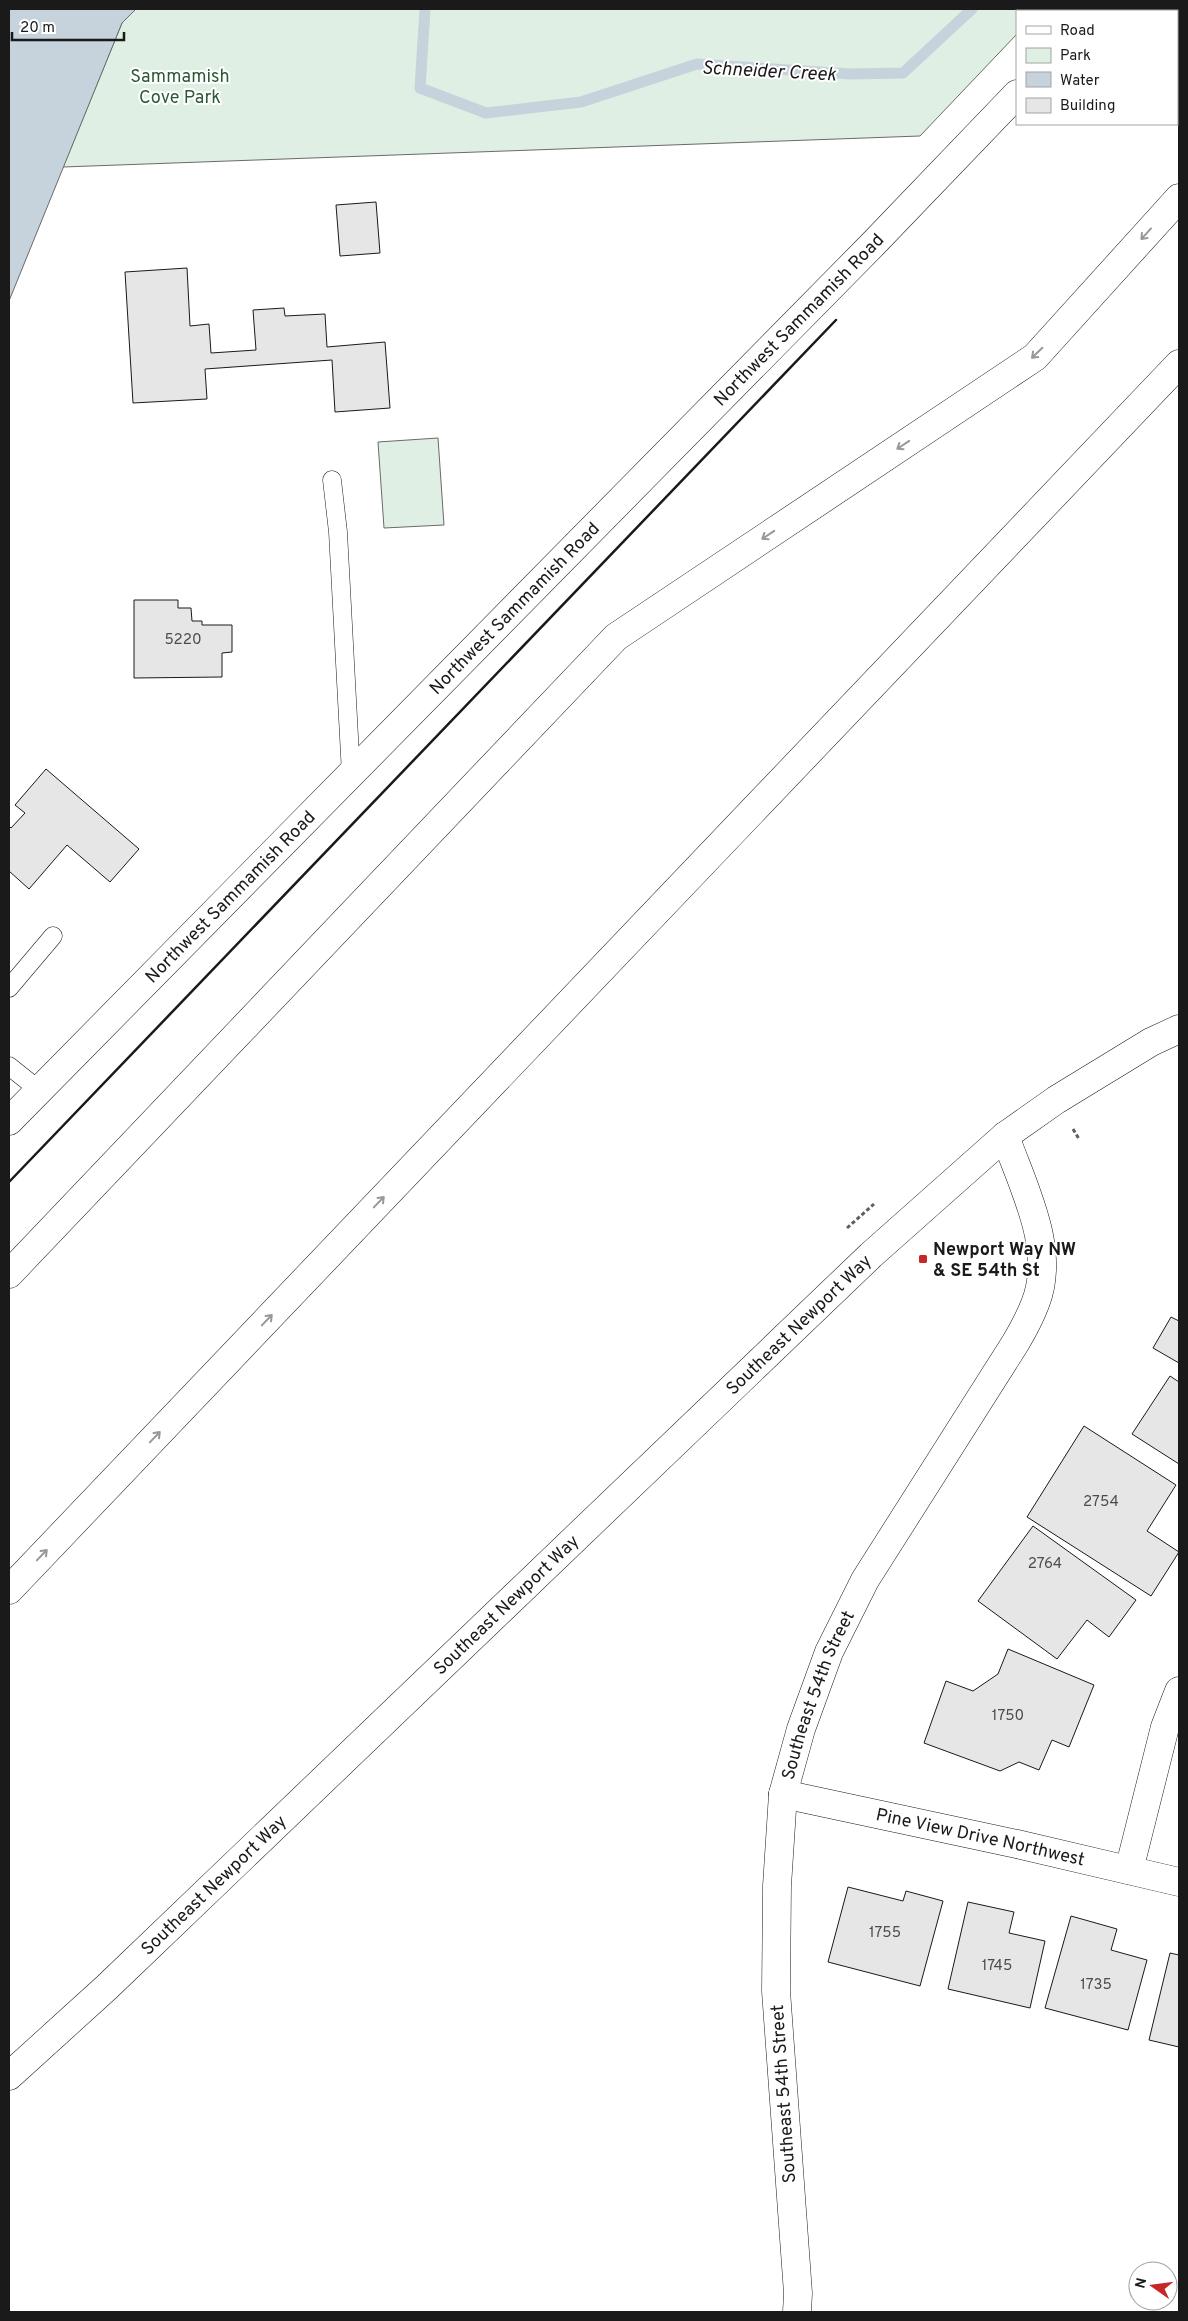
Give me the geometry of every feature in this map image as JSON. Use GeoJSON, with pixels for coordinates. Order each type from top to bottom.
{"type":"FeatureCollection","features":[{"type":"Feature","properties":{"kind":"main road","name":"Northwest Sammamish Road"},"geometry":{"type":"LineString","coordinates":[[9,1121],[874,243],[1016,95]]}},
{"type":"Feature","properties":{"kind":"main road"},"geometry":{"type":"LineString","coordinates":[[9,1274],[616,637],[1034,357],[1179,198]]}},
{"type":"Feature","properties":{"kind":"main road"},"geometry":{"type":"LineString","coordinates":[[9,1590],[1179,364]]}},
{"type":"Feature","properties":{"kind":"main road","name":"Southeast Newport Way"},"geometry":{"type":"LineString","coordinates":[[9,2076],[114,1980],[871,1255],[1005,1136],[1056,1100],[1151,1042],[1179,1029]]}},
{"type":"Feature","properties":{"kind":"main road","name":"Southeast 54th Street"},"geometry":{"type":"LineString","coordinates":[[796,2312],[798,2293],[776,1990],[777,1886],[783,1794],[801,1729],[829,1652],[865,1580],[1016,1342],[1036,1303],[1043,1264],[1038,1231],[1005,1136]]}},
{"type":"Feature","properties":{"kind":"main road"},"geometry":{"type":"LineString","coordinates":[[1129,1870],[1166,1727],[1179,1691]]}},
{"type":"Feature","properties":{"kind":"main road","name":"Pine View Drive Northwest"},"geometry":{"type":"LineString","coordinates":[[783,1794],[1179,1882]]}},
{"type":"Feature","properties":{"kind":"lane"},"geometry":{"type":"LineString","coordinates":[[332,480],[338,532],[351,774]]}},
{"type":"Feature","properties":{"kind":"lane"},"geometry":{"type":"LineString","coordinates":[[9,988],[53,936]]}},
{"type":"Feature","properties":{"kind":"lane"},"geometry":{"type":"LineString","coordinates":[[9,1066],[39,1090]]}},
{"type":"Feature","properties":{"kind":"green space","name":"Sammamish Cove Park"},"geometry":{"type":"Polygon","coordinates":[[[136,9],[1041,9],[1016,10],[1016,35],[920,136],[63,167],[122,23],[136,9]]]}},
{"type":"Feature","properties":{"kind":"green space"},"geometry":{"type":"Polygon","coordinates":[[[438,438],[444,525],[384,528],[378,442],[438,438]]]}},
{"type":"Feature","properties":{"kind":"water"},"geometry":{"type":"Polygon","coordinates":[[[9,9],[136,9],[122,23],[9,301],[9,9]]]}},
{"type":"Feature","properties":{"kind":"building"},"geometry":{"type":"Polygon","coordinates":[[[376,202],[380,253],[340,256],[336,205],[376,202]]]}},
{"type":"Feature","properties":{"kind":"building"},"geometry":{"type":"Polygon","coordinates":[[[187,268],[190,326],[209,324],[211,353],[256,350],[253,310],[284,308],[285,316],[325,314],[327,347],[385,342],[390,408],[335,412],[332,360],[205,369],[207,399],[133,403],[125,272],[187,268]]]}},
{"type":"Feature","properties":{"kind":"building"},"geometry":{"type":"Polygon","coordinates":[[[134,600],[178,600],[178,608],[191,608],[192,621],[202,621],[202,625],[232,625],[232,652],[222,653],[222,677],[134,678],[134,600]]]}},
{"type":"Feature","properties":{"kind":"building"},"geometry":{"type":"Polygon","coordinates":[[[46,769],[139,849],[110,882],[67,845],[29,889],[9,871],[9,826],[11,828],[25,813],[15,805],[46,769]]]}},
{"type":"Feature","properties":{"kind":"building"},"geometry":{"type":"Polygon","coordinates":[[[1171,1317],[1179,1321],[1179,1363],[1153,1348],[1171,1317]]]}},
{"type":"Feature","properties":{"kind":"building"},"geometry":{"type":"Polygon","coordinates":[[[1170,1376],[1179,1382],[1179,1464],[1132,1434],[1170,1376]]]}},
{"type":"Feature","properties":{"kind":"building"},"geometry":{"type":"Polygon","coordinates":[[[1084,1426],[1176,1485],[1147,1531],[1179,1552],[1151,1596],[1027,1517],[1084,1426]]]}},
{"type":"Feature","properties":{"kind":"building"},"geometry":{"type":"Polygon","coordinates":[[[1033,1526],[1136,1600],[1109,1637],[1087,1620],[1057,1659],[978,1601],[1033,1526]]]}},
{"type":"Feature","properties":{"kind":"building"},"geometry":{"type":"Polygon","coordinates":[[[1008,1649],[1094,1685],[1069,1747],[1052,1740],[1039,1770],[1019,1762],[1000,1771],[924,1743],[946,1681],[973,1691],[998,1674],[1008,1649]]]}},
{"type":"Feature","properties":{"kind":"building"},"geometry":{"type":"Polygon","coordinates":[[[848,1887],[903,1901],[906,1891],[943,1901],[920,1986],[828,1962],[848,1887]]]}},
{"type":"Feature","properties":{"kind":"building"},"geometry":{"type":"Polygon","coordinates":[[[968,1902],[1014,1912],[1009,1933],[1045,1941],[1030,2008],[948,1989],[968,1902]]]}},
{"type":"Feature","properties":{"kind":"building"},"geometry":{"type":"Polygon","coordinates":[[[1071,1916],[1117,1929],[1111,1950],[1147,1960],[1128,2030],[1045,2008],[1071,1916]]]}},
{"type":"Feature","properties":{"kind":"building"},"geometry":{"type":"Polygon","coordinates":[[[1170,1953],[1179,1955],[1179,2047],[1149,2040],[1170,1953]]]}},
{"type":"Feature","properties":{"kind":"waterway","name":"Schneider Creek"},"geometry":{"type":"LineString","coordinates":[[425,9],[420,88],[486,113],[581,102],[697,64],[850,74],[903,73],[972,9]]}},
{"type":"Feature","properties":{"kind":"wall"},"geometry":{"type":"LineString","coordinates":[[9,1182],[836,320]]}},
{"type":"Feature","properties":{"kind":"place","name":"Newport Way NW & SE 54th St"},"geometry":{"type":"Point","coordinates":[923,1259]}}]}
